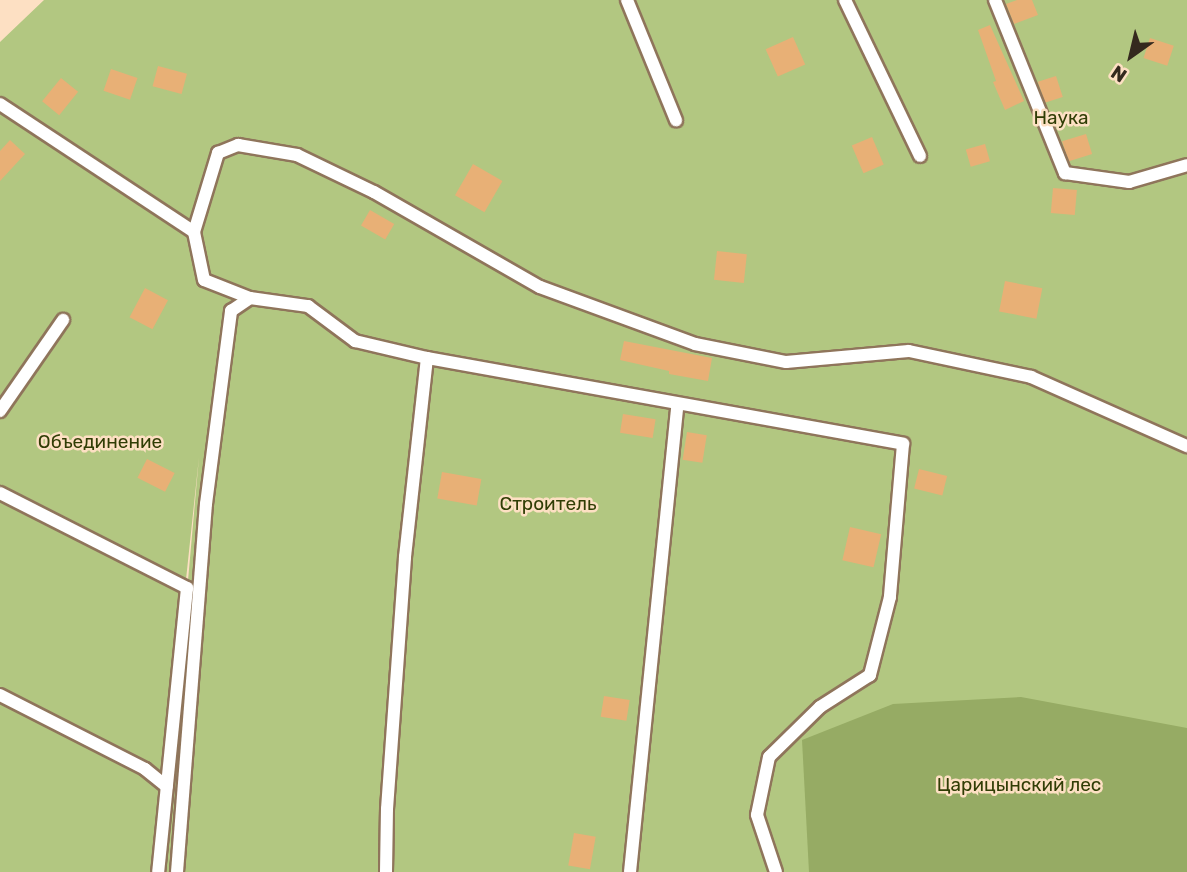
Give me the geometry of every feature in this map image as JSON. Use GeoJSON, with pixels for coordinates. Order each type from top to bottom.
{"type":"FeatureCollection","features":[{"type":"Feature","properties":{"kind":"lane"},"geometry":{"type":"LineString","coordinates":[[627,0],[676,120]]}},
{"type":"Feature","properties":{"kind":"lane"},"geometry":{"type":"LineString","coordinates":[[845,0],[920,156]]}},
{"type":"Feature","properties":{"kind":"lane"},"geometry":{"type":"LineString","coordinates":[[995,0],[1065,173],[1129,182],[1187,165]]}},
{"type":"Feature","properties":{"kind":"lane"},"geometry":{"type":"LineString","coordinates":[[0,104],[194,232]]}},
{"type":"Feature","properties":{"kind":"lane"},"geometry":{"type":"LineString","coordinates":[[776,872],[757,815],[769,757],[820,707],[870,675],[890,597],[903,444],[427,358],[355,341],[308,306],[250,298],[204,280],[194,232],[218,153],[238,145],[297,155],[374,192],[540,287],[695,344],[786,362],[909,351],[1031,376],[1187,446]]}},
{"type":"Feature","properties":{"kind":"lane"},"geometry":{"type":"LineString","coordinates":[[177,872],[208,490],[231,311],[250,298]]}},
{"type":"Feature","properties":{"kind":"lane"},"geometry":{"type":"LineString","coordinates":[[0,411],[63,320]]}},
{"type":"Feature","properties":{"kind":"lane"},"geometry":{"type":"LineString","coordinates":[[386,872],[387,809],[405,557],[427,358]]}},
{"type":"Feature","properties":{"kind":"lane"},"geometry":{"type":"LineString","coordinates":[[630,872],[677,405]]}},
{"type":"Feature","properties":{"kind":"lane"},"geometry":{"type":"LineString","coordinates":[[0,493],[187,588],[158,872]]}},
{"type":"Feature","properties":{"kind":"lane"},"geometry":{"type":"LineString","coordinates":[[0,695],[145,769],[167,787]]}},
{"type":"Feature","properties":{"kind":"green space","name":"Строитель"},"geometry":{"type":"Polygon","coordinates":[[[44,0],[1187,0],[1187,729],[812,872],[162,872],[199,457],[155,872],[0,872],[0,42],[44,0]]]}},
{"type":"Feature","properties":{"kind":"green space","name":"Царицынский лес"},"geometry":{"type":"Polygon","coordinates":[[[1021,697],[1187,728],[1187,872],[809,872],[802,740],[893,704],[1021,697]]]}},
{"type":"Feature","properties":{"kind":"building"},"geometry":{"type":"Polygon","coordinates":[[[1017,0],[1032,0],[1038,15],[1014,24],[1006,4],[1017,0]]]}},
{"type":"Feature","properties":{"kind":"building"},"geometry":{"type":"Polygon","coordinates":[[[990,25],[1024,101],[1005,110],[993,82],[996,81],[978,30],[990,25]]]}},
{"type":"Feature","properties":{"kind":"building"},"geometry":{"type":"Polygon","coordinates":[[[793,37],[805,64],[778,77],[766,49],[793,37]]]}},
{"type":"Feature","properties":{"kind":"building"},"geometry":{"type":"Polygon","coordinates":[[[1150,38],[1174,46],[1167,66],[1144,58],[1150,38]]]}},
{"type":"Feature","properties":{"kind":"building"},"geometry":{"type":"Polygon","coordinates":[[[158,66],[187,74],[182,94],[153,86],[158,66]]]}},
{"type":"Feature","properties":{"kind":"building"},"geometry":{"type":"Polygon","coordinates":[[[111,69],[137,78],[130,100],[104,91],[111,69]]]}},
{"type":"Feature","properties":{"kind":"building"},"geometry":{"type":"Polygon","coordinates":[[[1056,76],[1063,97],[1045,103],[1038,82],[1056,76]]]}},
{"type":"Feature","properties":{"kind":"building"},"geometry":{"type":"Polygon","coordinates":[[[61,78],[78,92],[59,115],[42,101],[61,78]]]}},
{"type":"Feature","properties":{"kind":"building"},"geometry":{"type":"Polygon","coordinates":[[[1086,134],[1092,154],[1068,161],[1062,141],[1086,134]]]}},
{"type":"Feature","properties":{"kind":"building"},"geometry":{"type":"Polygon","coordinates":[[[872,137],[884,165],[863,173],[852,146],[872,137]]]}},
{"type":"Feature","properties":{"kind":"building"},"geometry":{"type":"Polygon","coordinates":[[[10,140],[25,154],[0,181],[0,151],[10,140]]]}},
{"type":"Feature","properties":{"kind":"building"},"geometry":{"type":"Polygon","coordinates":[[[985,144],[990,161],[971,167],[966,150],[985,144]]]}},
{"type":"Feature","properties":{"kind":"building"},"geometry":{"type":"Polygon","coordinates":[[[473,164],[502,181],[484,212],[455,195],[473,164]]]}},
{"type":"Feature","properties":{"kind":"building"},"geometry":{"type":"Polygon","coordinates":[[[1053,188],[1077,190],[1075,215],[1051,213],[1053,188]]]}},
{"type":"Feature","properties":{"kind":"building"},"geometry":{"type":"Polygon","coordinates":[[[370,210],[394,224],[385,240],[361,226],[370,210]]]}},
{"type":"Feature","properties":{"kind":"building"},"geometry":{"type":"Polygon","coordinates":[[[717,251],[747,254],[744,283],[714,280],[717,251]]]}},
{"type":"Feature","properties":{"kind":"building"},"geometry":{"type":"Polygon","coordinates":[[[1005,281],[1042,288],[1036,319],[999,311],[1005,281]]]}},
{"type":"Feature","properties":{"kind":"building"},"geometry":{"type":"Polygon","coordinates":[[[145,288],[168,300],[152,329],[130,317],[145,288]]]}},
{"type":"Feature","properties":{"kind":"building"},"geometry":{"type":"Polygon","coordinates":[[[624,341],[712,358],[708,381],[669,374],[669,371],[620,360],[624,341]]]}},
{"type":"Feature","properties":{"kind":"building"},"geometry":{"type":"Polygon","coordinates":[[[623,414],[656,419],[653,438],[620,433],[623,414]]]}},
{"type":"Feature","properties":{"kind":"building"},"geometry":{"type":"Polygon","coordinates":[[[687,432],[707,435],[702,463],[683,460],[687,432]]]}},
{"type":"Feature","properties":{"kind":"building"},"geometry":{"type":"Polygon","coordinates":[[[147,459],[175,473],[165,492],[137,478],[147,459]]]}},
{"type":"Feature","properties":{"kind":"building"},"geometry":{"type":"Polygon","coordinates":[[[919,469],[947,476],[942,495],[914,488],[919,469]]]}},
{"type":"Feature","properties":{"kind":"building"},"geometry":{"type":"Polygon","coordinates":[[[442,472],[481,479],[477,506],[437,499],[442,472]]]}},
{"type":"Feature","properties":{"kind":"building"},"geometry":{"type":"Polygon","coordinates":[[[850,527],[881,534],[874,567],[842,560],[850,527]]]}},
{"type":"Feature","properties":{"kind":"building"},"geometry":{"type":"Polygon","coordinates":[[[604,696],[630,700],[626,721],[601,717],[604,696]]]}},
{"type":"Feature","properties":{"kind":"building"},"geometry":{"type":"Polygon","coordinates":[[[574,833],[596,837],[590,869],[568,865],[574,833]]]}},
{"type":"Feature","properties":{"kind":"park label","name":"Наука"},"geometry":{"type":"Point","coordinates":[1061,118]}},
{"type":"Feature","properties":{"kind":"park label","name":"Объединение"},"geometry":{"type":"Point","coordinates":[100,442]}}]}
